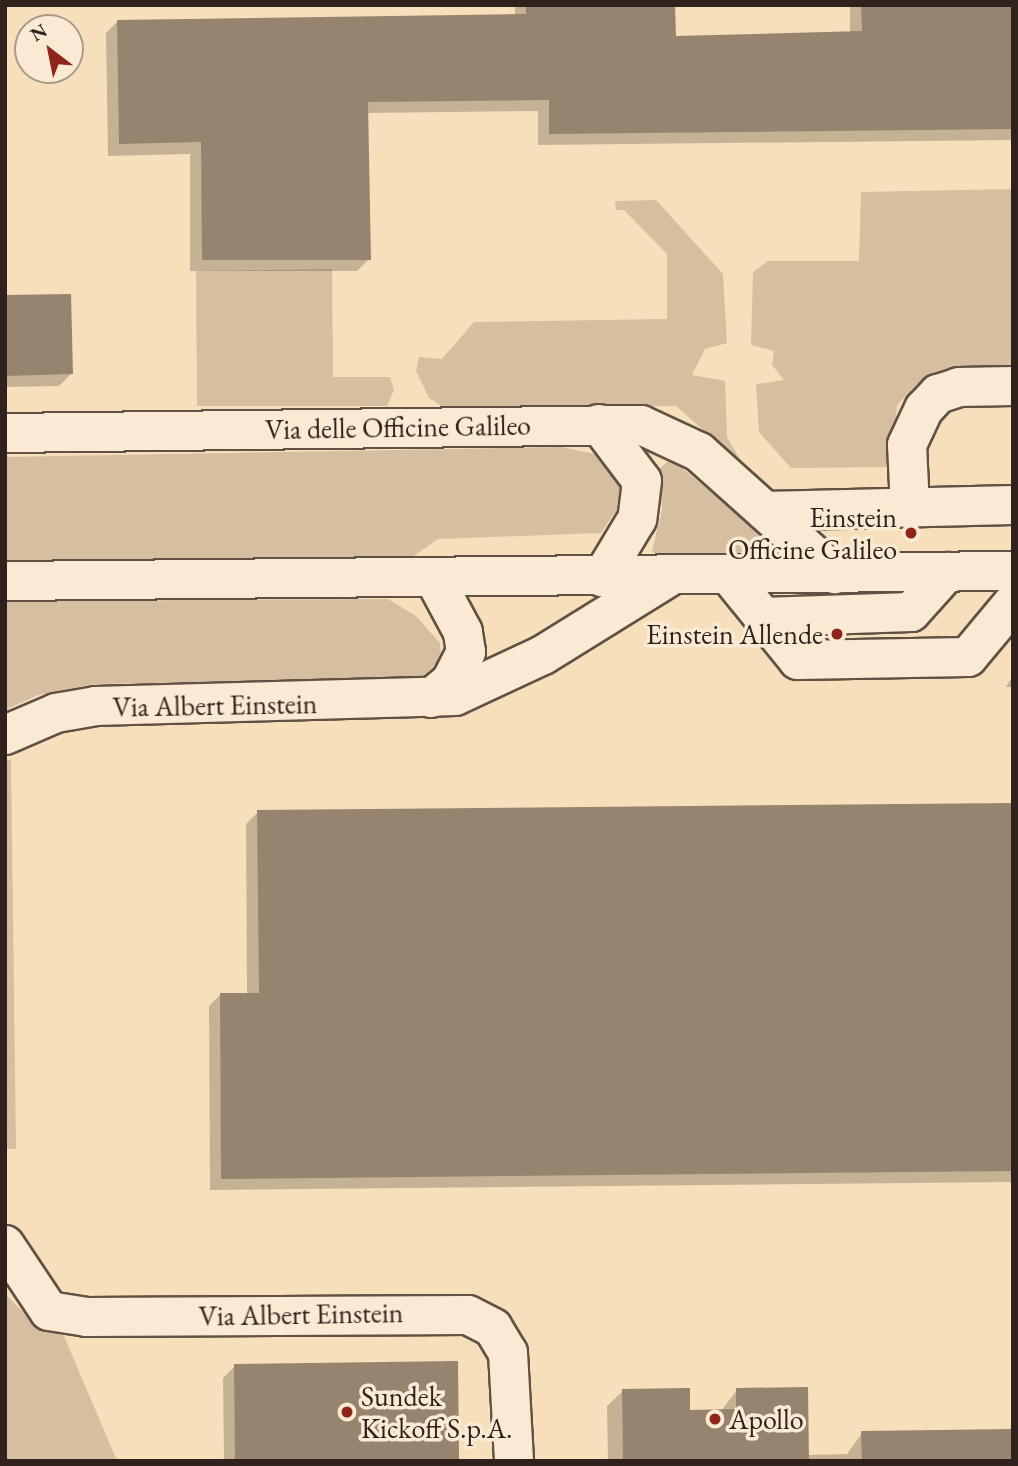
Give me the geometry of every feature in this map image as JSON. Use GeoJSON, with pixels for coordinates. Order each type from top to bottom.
{"type":"FeatureCollection","features":[{"type":"Feature","properties":{"kind":"street"},"geometry":{"type":"LineString","coordinates":[[910,508],[907,445],[924,409],[938,394],[959,387],[1013,387]]}},
{"type":"Feature","properties":{"kind":"street"},"geometry":{"type":"LineString","coordinates":[[599,424],[642,481],[637,519],[602,577]]}},
{"type":"Feature","properties":{"kind":"street","name":"Via delle Officine Galileo"},"geometry":{"type":"LineString","coordinates":[[5,433],[641,425],[682,439],[835,573]]}},
{"type":"Feature","properties":{"kind":"street"},"geometry":{"type":"LineString","coordinates":[[765,510],[1013,505]]}},
{"type":"Feature","properties":{"kind":"street"},"geometry":{"type":"LineString","coordinates":[[5,581],[435,580],[1013,570]]}},
{"type":"Feature","properties":{"kind":"street"},"geometry":{"type":"LineString","coordinates":[[763,617],[911,612],[947,572]]}},
{"type":"Feature","properties":{"kind":"street"},"geometry":{"type":"LineString","coordinates":[[729,575],[798,660],[968,657],[1013,603]]}},
{"type":"Feature","properties":{"kind":"street","name":"Via Albert Einstein"},"geometry":{"type":"LineString","coordinates":[[5,735],[56,713],[96,706],[431,698],[488,686],[670,576]]}},
{"type":"Feature","properties":{"kind":"street"},"geometry":{"type":"LineString","coordinates":[[431,698],[451,681],[466,652],[463,632],[435,580]]}},
{"type":"Feature","properties":{"kind":"street","name":"Via Albert Einstein"},"geometry":{"type":"LineString","coordinates":[[5,1244],[49,1311],[86,1317],[468,1315],[494,1328],[508,1353],[514,1461]]}},
{"type":"Feature","properties":{"kind":"shaded area"},"geometry":{"type":"Polygon","coordinates":[[[1013,189],[1013,371],[939,372],[916,385],[897,405],[892,464],[886,467],[791,468],[759,432],[756,384],[784,380],[772,365],[774,351],[751,345],[753,272],[768,261],[859,261],[861,192],[1013,189]]]}},
{"type":"Feature","properties":{"kind":"shaded area"},"geometry":{"type":"Polygon","coordinates":[[[656,200],[723,274],[727,343],[705,349],[692,375],[725,381],[727,437],[744,466],[676,406],[443,407],[429,398],[416,371],[419,357],[442,359],[474,322],[667,319],[667,254],[624,210],[616,210],[615,201],[656,200]]]}},
{"type":"Feature","properties":{"kind":"shaded area"},"geometry":{"type":"Polygon","coordinates":[[[332,269],[333,377],[390,377],[394,390],[387,406],[197,406],[196,271],[332,269]]]}},
{"type":"Feature","properties":{"kind":"shaded area"},"geometry":{"type":"Polygon","coordinates":[[[561,447],[599,455],[620,475],[625,497],[601,533],[438,539],[408,560],[5,562],[5,457],[561,447]]]}},
{"type":"Feature","properties":{"kind":"shaded area"},"geometry":{"type":"Polygon","coordinates":[[[671,459],[756,529],[763,549],[750,555],[659,556],[652,551],[662,510],[658,470],[671,459]]]}},
{"type":"Feature","properties":{"kind":"shaded area"},"geometry":{"type":"Polygon","coordinates":[[[388,599],[416,616],[440,643],[441,659],[421,678],[95,684],[38,695],[5,710],[5,601],[388,599]]]}},
{"type":"Feature","properties":{"kind":"shaded area"},"geometry":{"type":"Polygon","coordinates":[[[11,759],[16,1149],[5,1149],[5,762],[11,759]]]}},
{"type":"Feature","properties":{"kind":"shaded area"},"geometry":{"type":"Polygon","coordinates":[[[5,1294],[39,1328],[64,1336],[117,1461],[5,1461],[5,1294]]]}},
{"type":"Feature","properties":{"kind":"building"},"geometry":{"type":"Polygon","coordinates":[[[526,5],[675,5],[676,36],[862,31],[861,5],[1013,5],[1013,129],[549,134],[549,100],[368,102],[371,260],[202,260],[201,142],[119,144],[117,20],[526,14],[526,5]]]}},
{"type":"Feature","properties":{"kind":"building"},"geometry":{"type":"Polygon","coordinates":[[[71,294],[73,374],[5,376],[5,295],[71,294]]]}},
{"type":"Feature","properties":{"kind":"building"},"geometry":{"type":"Polygon","coordinates":[[[1013,803],[1013,1171],[221,1179],[220,993],[259,993],[257,810],[1013,803]]]}},
{"type":"Feature","properties":{"kind":"building","name":"Sundek Kickoff S.p.A."},"geometry":{"type":"Polygon","coordinates":[[[458,1361],[459,1461],[235,1461],[234,1364],[458,1361]]]}},
{"type":"Feature","properties":{"kind":"building","name":"Apollo"},"geometry":{"type":"Polygon","coordinates":[[[808,1387],[809,1461],[623,1461],[622,1389],[690,1388],[690,1410],[736,1409],[736,1388],[808,1387]]]}},
{"type":"Feature","properties":{"kind":"building"},"geometry":{"type":"Polygon","coordinates":[[[1013,1429],[1013,1461],[862,1461],[861,1431],[1013,1429]]]}},
{"type":"Feature","properties":{"kind":"place","name":"Einstein Officine Galileo"},"geometry":{"type":"Point","coordinates":[911,533]}},
{"type":"Feature","properties":{"kind":"place","name":"Einstein Allende"},"geometry":{"type":"Point","coordinates":[837,634]}},
{"type":"Feature","properties":{"kind":"place","name":"Sundek Kickoff S.p.A."},"geometry":{"type":"Point","coordinates":[347,1412]}},
{"type":"Feature","properties":{"kind":"place","name":"Apollo"},"geometry":{"type":"Point","coordinates":[715,1419]}}]}
